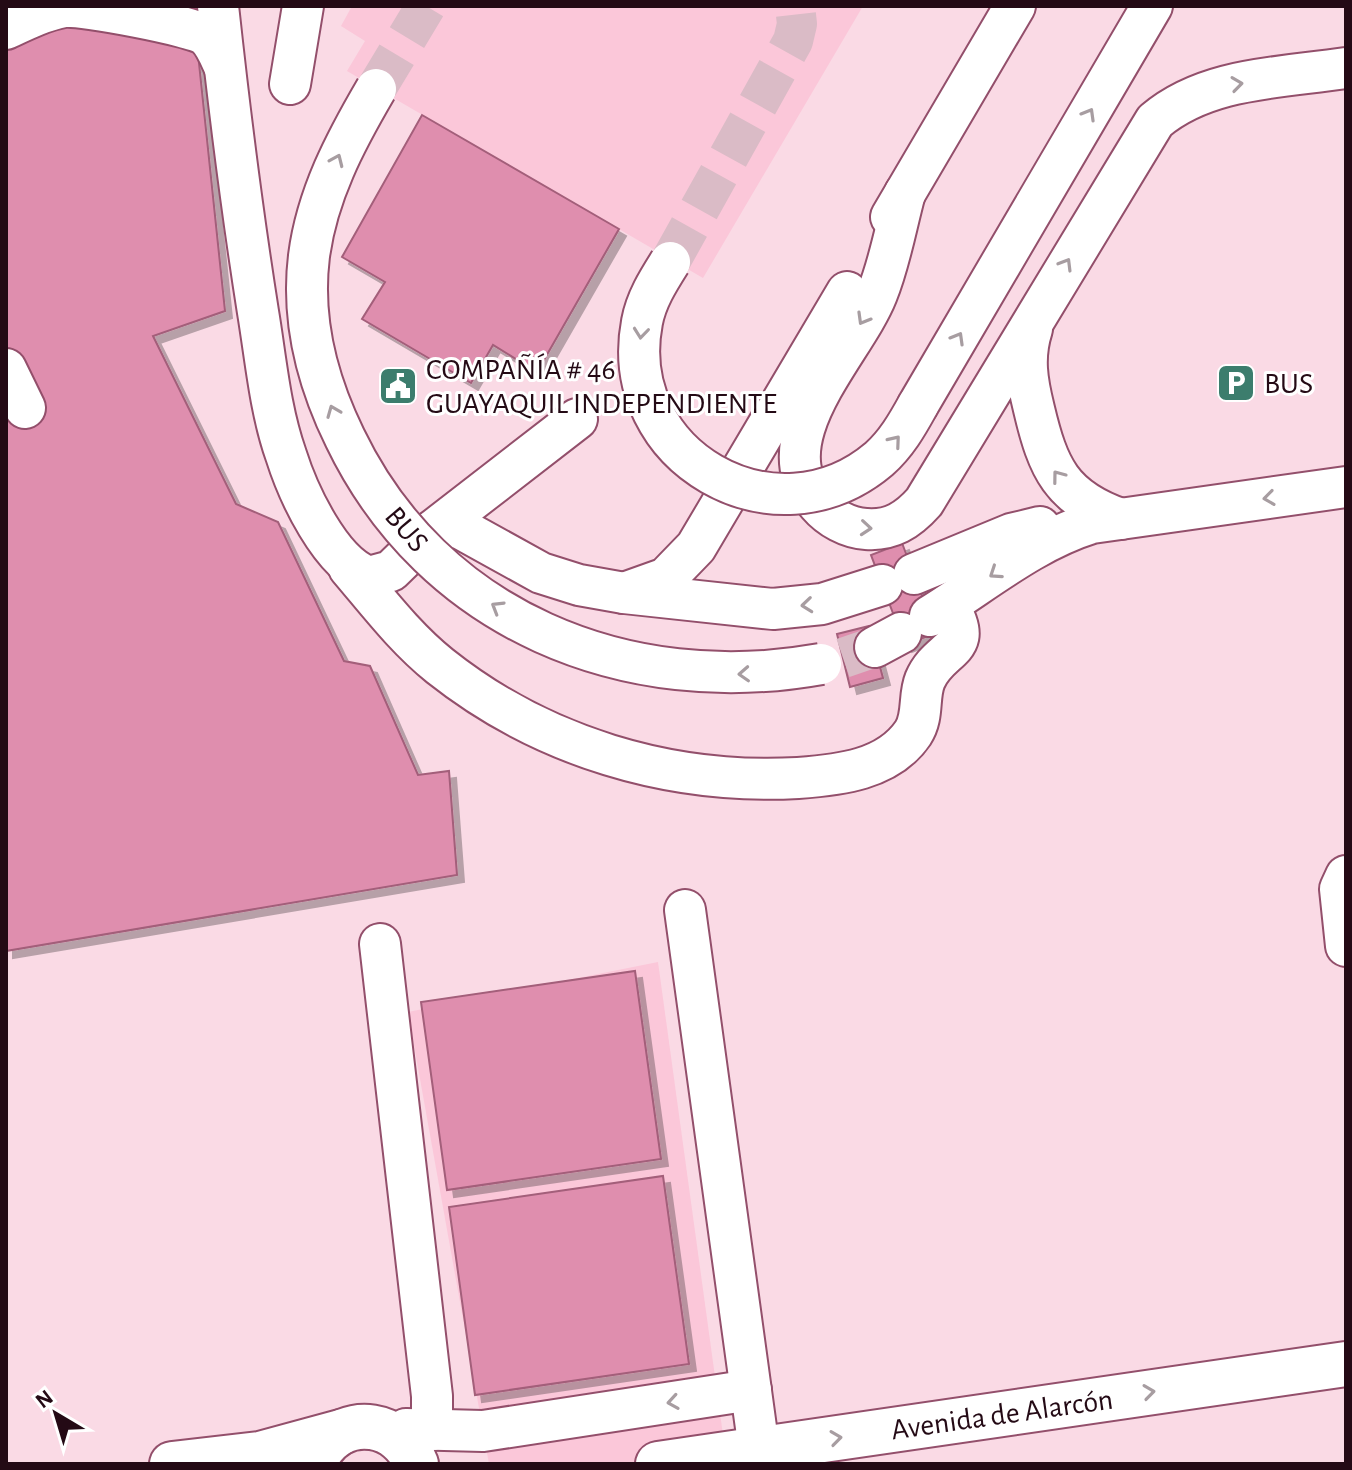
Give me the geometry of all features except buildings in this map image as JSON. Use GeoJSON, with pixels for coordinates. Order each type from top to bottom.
{"type":"FeatureCollection","features":[{"type":"Feature","properties":{"kind":"main road","name":"Avenida de Alarcón"},"geometry":{"type":"LineString","coordinates":[[658,1464],[760,1456],[1346,1364]]}},
{"type":"Feature","properties":{"kind":"main road"},"geometry":{"type":"LineString","coordinates":[[172,1464],[393,1433],[407,1445],[424,1447]]}},
{"type":"Feature","properties":{"kind":"lane"},"geometry":{"type":"LineString","coordinates":[[218,6],[246,236],[274,410],[286,455],[305,503],[349,568],[402,631],[441,667],[542,728],[606,755],[660,770],[720,779],[814,777],[856,771],[891,754],[915,731],[926,677],[958,641],[960,625],[886,637]]}},
{"type":"Feature","properties":{"kind":"lane"},"geometry":{"type":"LineString","coordinates":[[290,84],[303,6]]}},
{"type":"Feature","properties":{"kind":"lane"},"geometry":{"type":"LineString","coordinates":[[624,593],[666,578],[696,547],[1015,6]]}},
{"type":"Feature","properties":{"kind":"lane"},"geometry":{"type":"LineString","coordinates":[[670,262],[652,290],[642,321],[639,354],[644,387],[655,417],[673,444],[697,467],[726,483],[757,492],[790,495],[822,489],[853,477],[880,458],[902,434],[1152,6]]}},
{"type":"Feature","properties":{"kind":"lane"},"geometry":{"type":"LineString","coordinates":[[6,29],[47,11],[69,7],[89,9],[198,31],[213,44],[224,66]]}},
{"type":"Feature","properties":{"kind":"lane"},"geometry":{"type":"LineString","coordinates":[[905,193],[877,295],[813,405],[803,434],[803,477],[824,511],[841,523],[876,530],[893,527],[911,516],[924,502],[1143,137],[1173,106],[1194,94],[1222,86],[1346,68]]}},
{"type":"Feature","properties":{"kind":"lane","name":"BUS"},"geometry":{"type":"LineString","coordinates":[[376,89],[347,138],[315,219],[306,302],[311,340],[333,412],[373,487],[403,527],[432,558],[474,594],[527,624],[606,658],[650,668],[733,675],[886,637],[1038,544],[1107,521],[1346,487]]}},
{"type":"Feature","properties":{"kind":"lane"},"geometry":{"type":"LineString","coordinates":[[1037,313],[1027,342],[1025,373],[1045,454],[1053,471],[1077,498],[1107,521]]}},
{"type":"Feature","properties":{"kind":"lane"},"geometry":{"type":"LineString","coordinates":[[6,369],[25,408]]}},
{"type":"Feature","properties":{"kind":"lane"},"geometry":{"type":"LineString","coordinates":[[349,568],[369,577],[391,571],[431,532],[577,419]]}},
{"type":"Feature","properties":{"kind":"lane"},"geometry":{"type":"LineString","coordinates":[[431,532],[456,526],[541,573],[579,585],[624,593],[773,609],[822,604],[1033,528],[1107,521]]}},
{"type":"Feature","properties":{"kind":"lane"},"geometry":{"type":"LineString","coordinates":[[1346,876],[1340,889],[1346,946]]}},
{"type":"Feature","properties":{"kind":"lane"},"geometry":{"type":"LineString","coordinates":[[685,910],[760,1456]]}},
{"type":"Feature","properties":{"kind":"lane"},"geometry":{"type":"LineString","coordinates":[[380,944],[432,1396],[424,1447],[483,1431],[751,1390]]}},
{"type":"Feature","properties":{"kind":"shaded area"},"geometry":{"type":"Polygon","coordinates":[[[352,6],[863,6],[703,278],[347,71],[365,41],[341,26],[352,6]]]}},
{"type":"Feature","properties":{"kind":"shaded area"},"geometry":{"type":"Polygon","coordinates":[[[658,962],[727,1464],[489,1464],[408,1012],[658,962]]]}},
{"type":"Feature","properties":{"kind":"tunnel"},"geometry":{"type":"LineString","coordinates":[[376,89],[426,6]]}},
{"type":"Feature","properties":{"kind":"tunnel"},"geometry":{"type":"LineString","coordinates":[[670,262],[793,41],[797,24],[795,6]]}},
{"type":"Feature","properties":{"kind":"tunnel"},"geometry":{"type":"LineString","coordinates":[[843,658],[875,647]]}},
{"type":"Feature","properties":{"kind":"place","name":"BUS"},"geometry":{"type":"Point","coordinates":[1236,383]}},
{"type":"Feature","properties":{"kind":"place","name":"COMPAÑÍA # 46 GUAYAQUIL INDEPENDIENTE"},"geometry":{"type":"Point","coordinates":[398,386]}}]}
